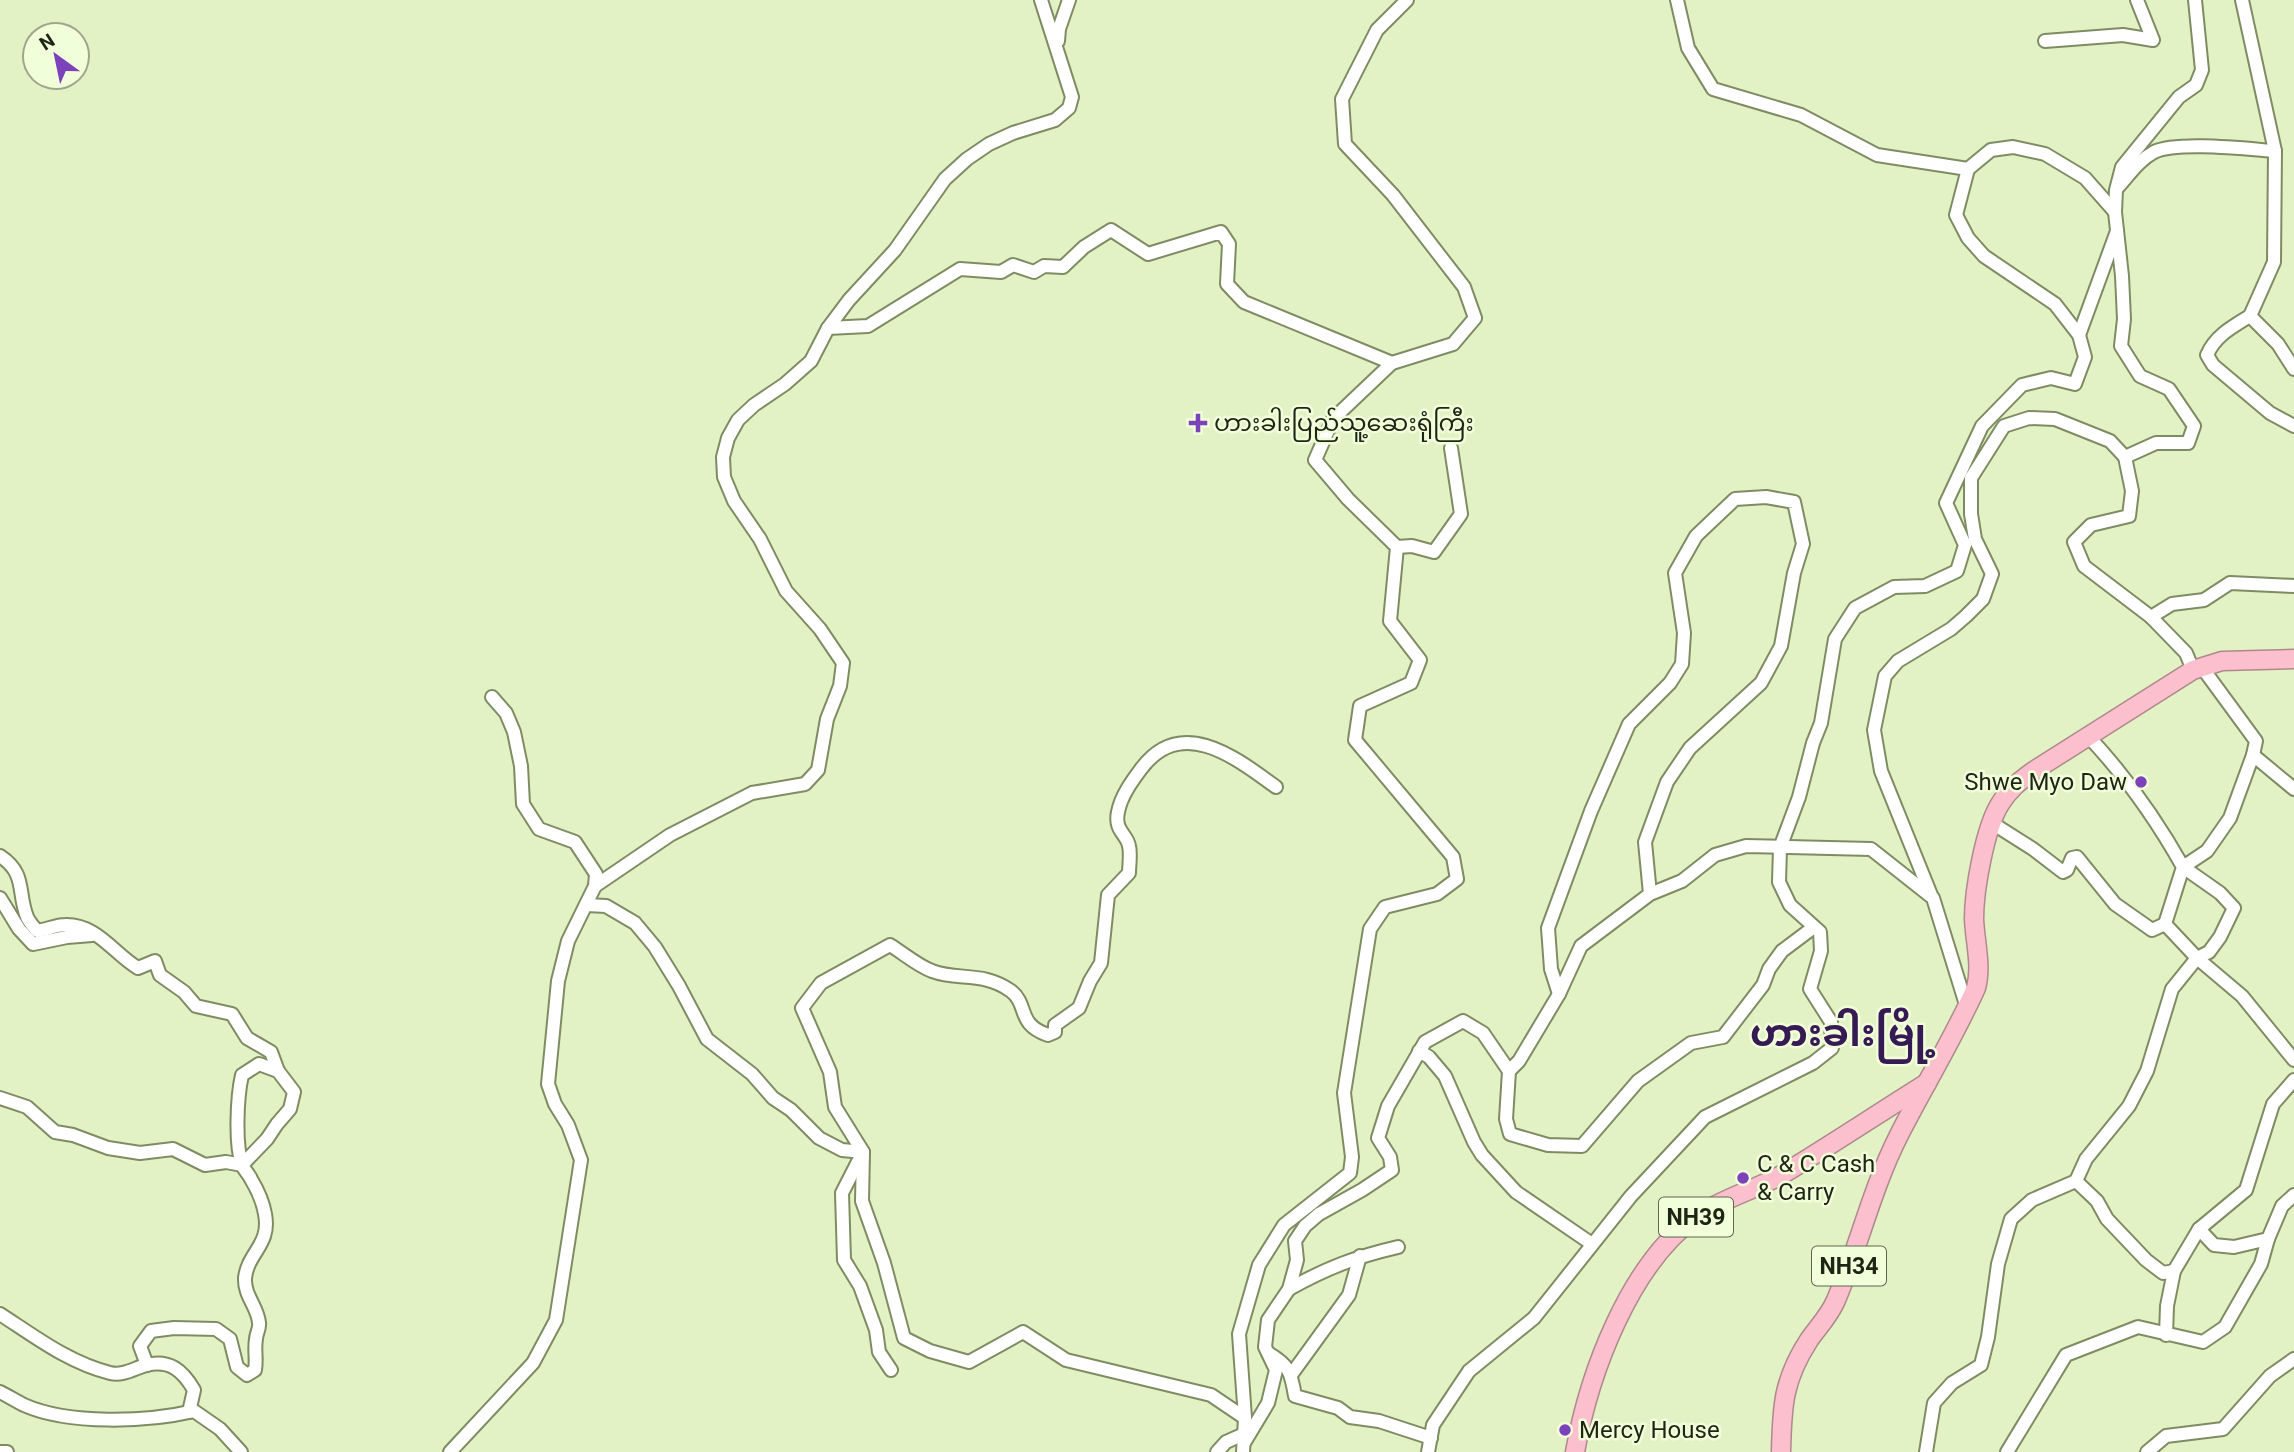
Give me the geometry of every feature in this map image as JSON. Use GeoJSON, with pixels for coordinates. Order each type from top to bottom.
{"type":"FeatureCollection","features":[{"type":"Feature","properties":{"kind":"highway"},"geometry":{"type":"LineString","coordinates":[[1930,1081],[1979,978],[1974,917],[1976,892],[1992,823],[1999,806],[2015,785],[2087,735],[2197,668],[2222,661],[2294,659]]}},
{"type":"Feature","properties":{"kind":"highway","name":"NH39"},"geometry":{"type":"LineString","coordinates":[[1574,1452],[1585,1401],[1604,1349],[1641,1278],[1670,1240],[1707,1210],[1782,1175],[1930,1081]]}},
{"type":"Feature","properties":{"kind":"highway","name":"NH34"},"geometry":{"type":"LineString","coordinates":[[1782,1452],[1782,1416],[1792,1368],[1834,1304],[1898,1136],[1930,1081]]}},
{"type":"Feature","properties":{"kind":"street"},"geometry":{"type":"LineString","coordinates":[[450,1452],[533,1363],[556,1320],[581,1160],[548,1084],[558,981],[568,941],[586,905],[596,887],[670,835],[752,793],[805,784],[818,769],[828,719],[840,686],[844,663],[820,629],[786,591],[760,539],[734,501],[724,477],[723,457],[728,438],[738,421],[754,405],[785,384],[811,360],[828,328],[849,300],[895,250],[945,179],[989,144],[1013,133],[1055,120],[1069,108],[1072,97],[1041,0]]}},
{"type":"Feature","properties":{"kind":"street"},"geometry":{"type":"LineString","coordinates":[[1058,51],[1059,29],[1069,0]]}},
{"type":"Feature","properties":{"kind":"street"},"geometry":{"type":"LineString","coordinates":[[1407,0],[1377,30],[1342,99],[1345,144],[1393,195],[1464,286],[1475,317],[1454,344],[1392,363],[1334,419],[1315,460],[1348,499],[1397,547],[1434,552],[1461,514],[1451,448]]}},
{"type":"Feature","properties":{"kind":"street"},"geometry":{"type":"LineString","coordinates":[[1677,0],[1688,48],[1713,89],[1801,115],[1877,155],[1968,169]]}},
{"type":"Feature","properties":{"kind":"street"},"geometry":{"type":"LineString","coordinates":[[2045,41],[2123,35],[2152,40],[2137,0]]}},
{"type":"Feature","properties":{"kind":"street"},"geometry":{"type":"LineString","coordinates":[[2125,457],[2156,443],[2188,443],[2194,426],[2169,389],[2140,376],[2121,346],[2124,319],[2115,212],[2116,190],[2122,167],[2179,97],[2196,85],[2202,69],[2196,0]]}},
{"type":"Feature","properties":{"kind":"street"},"geometry":{"type":"LineString","coordinates":[[2242,0],[2275,151],[2274,262],[2250,316],[2229,328],[2211,345],[2207,355],[2213,365],[2270,413],[2294,426]]}},
{"type":"Feature","properties":{"kind":"street"},"geometry":{"type":"LineString","coordinates":[[1268,1353],[1284,1362],[1291,1375],[1295,1396],[1338,1408],[1350,1417],[1379,1421],[1430,1445],[1433,1425],[1469,1371],[1534,1318],[1631,1196],[1705,1117],[1813,1063],[1832,1048],[1832,1022],[1810,989],[1821,951],[1819,932],[1790,905],[1779,883],[1780,848],[1799,797],[1821,723],[1835,639],[1855,608],[1894,587],[1925,586],[1957,571],[1965,545],[1946,503],[1982,426],[2022,385],[2051,378],[2075,384],[2085,357],[2078,335],[2055,304],[1984,256],[1968,238],[1956,215],[1968,169],[1991,150],[2013,147],[2045,154],[2084,178],[2115,212]]}},
{"type":"Feature","properties":{"kind":"street"},"geometry":{"type":"LineString","coordinates":[[2116,190],[2141,161],[2156,151],[2191,147],[2275,151]]}},
{"type":"Feature","properties":{"kind":"street"},"geometry":{"type":"LineString","coordinates":[[2078,335],[2118,227]]}},
{"type":"Feature","properties":{"kind":"street"},"geometry":{"type":"LineString","coordinates":[[828,328],[869,326],[960,269],[1001,272],[1013,265],[1034,272],[1044,266],[1063,267],[1084,247],[1111,230],[1148,254],[1221,232],[1230,244],[1227,284],[1244,302],[1392,363]]}},
{"type":"Feature","properties":{"kind":"street"},"geometry":{"type":"LineString","coordinates":[[2250,316],[2293,361]]}},
{"type":"Feature","properties":{"kind":"street"},"geometry":{"type":"LineString","coordinates":[[1967,1008],[1933,898],[1881,771],[1874,730],[1885,676],[1898,661],[1951,629],[1983,599],[1992,574],[1975,539],[1971,514],[1971,478],[2004,426],[2029,418],[2055,419],[2110,441],[2125,457],[2132,491],[2129,516],[2091,525],[2074,542],[2084,566],[2151,617],[2186,653],[2256,741],[2230,818],[2207,851],[2183,867],[2165,924]]}},
{"type":"Feature","properties":{"kind":"street"},"geometry":{"type":"LineString","coordinates":[[1559,994],[1551,969],[1548,928],[1572,861],[1629,724],[1670,683],[1682,664],[1684,633],[1675,573],[1696,536],[1735,499],[1766,497],[1794,502],[1803,544],[1794,573],[1781,646],[1761,683],[1690,748],[1667,782],[1646,842],[1650,894]]}},
{"type":"Feature","properties":{"kind":"street"},"geometry":{"type":"LineString","coordinates":[[1244,1443],[1240,1334],[1259,1265],[1284,1225],[1350,1173],[1352,1157],[1344,1093],[1370,929],[1385,907],[1437,894],[1457,880],[1452,856],[1355,740],[1360,706],[1411,683],[1420,660],[1390,621],[1397,547]]}},
{"type":"Feature","properties":{"kind":"street"},"geometry":{"type":"LineString","coordinates":[[2151,617],[2172,604],[2204,600],[2230,583],[2294,586]]}},
{"type":"Feature","properties":{"kind":"street"},"geometry":{"type":"LineString","coordinates":[[492,697],[506,713],[514,732],[521,766],[523,804],[539,829],[575,842],[596,874],[596,887]]}},
{"type":"Feature","properties":{"kind":"street"},"geometry":{"type":"LineString","coordinates":[[1926,1452],[1934,1403],[1952,1383],[1981,1365],[1998,1264],[2011,1219],[2032,1200],[2076,1181],[2086,1159],[2129,1105],[2147,1072],[2172,989],[2197,958],[2209,952],[2220,937],[2234,908],[2220,893],[2183,867],[2162,829],[2120,770],[2087,735]]}},
{"type":"Feature","properties":{"kind":"street"},"geometry":{"type":"LineString","coordinates":[[1245,1418],[1211,1395],[1066,1360],[1023,1332],[969,1362],[930,1351],[904,1338],[884,1263],[862,1202],[863,1152],[835,1107],[831,1072],[802,1008],[821,983],[890,945],[932,972],[987,979],[1011,992],[1019,1001],[1021,1013],[1029,1025],[1048,1035],[1055,1032],[1055,1025],[1079,1008],[1101,963],[1108,895],[1129,873],[1130,846],[1119,827],[1118,813],[1129,786],[1153,753],[1178,742],[1200,742],[1255,771],[1276,787]]}},
{"type":"Feature","properties":{"kind":"street"},"geometry":{"type":"LineString","coordinates":[[2253,755],[2294,789]]}},
{"type":"Feature","properties":{"kind":"street"},"geometry":{"type":"LineString","coordinates":[[1992,823],[2063,872],[2067,870],[2072,858],[2077,856],[2115,904],[2152,929],[2165,924]]}},
{"type":"Feature","properties":{"kind":"street"},"geometry":{"type":"LineString","coordinates":[[1814,927],[1782,951],[1769,969],[1763,985],[1723,1037],[1691,1043],[1638,1081],[1582,1146],[1548,1145],[1510,1134],[1506,1119],[1510,1071],[1519,1061],[1559,994],[1581,946],[1650,894],[1682,881],[1715,855],[1746,846],[1871,849],[1933,898]]}},
{"type":"Feature","properties":{"kind":"street"},"geometry":{"type":"LineString","coordinates":[[0,856],[10,863],[21,881],[27,918],[37,931],[65,925],[86,929],[138,968],[155,961],[160,975],[184,992],[196,1006],[232,1014],[247,1038],[271,1052],[278,1071],[293,1092],[290,1109],[242,1165]]}},
{"type":"Feature","properties":{"kind":"street"},"geometry":{"type":"LineString","coordinates":[[0,898],[19,929],[33,944],[67,937],[96,935]]}},
{"type":"Feature","properties":{"kind":"street"},"geometry":{"type":"LineString","coordinates":[[586,905],[606,906],[635,923],[655,947],[708,1039],[752,1074],[773,1098],[791,1110],[819,1138],[842,1150],[863,1152]]}},
{"type":"Feature","properties":{"kind":"street"},"geometry":{"type":"LineString","coordinates":[[2165,924],[2197,958],[2242,996],[2294,1060]]}},
{"type":"Feature","properties":{"kind":"street"},"geometry":{"type":"LineString","coordinates":[[1244,1443],[1268,1403],[1276,1370],[1265,1346],[1268,1320],[1289,1289],[1297,1260],[1295,1241],[1305,1226],[1319,1214],[1392,1170],[1390,1157],[1378,1138],[1388,1106],[1425,1042],[1463,1021],[1483,1033],[1510,1071]]}},
{"type":"Feature","properties":{"kind":"street"},"geometry":{"type":"LineString","coordinates":[[1419,1051],[1429,1057],[1445,1076],[1482,1155],[1516,1192],[1592,1244]]}},
{"type":"Feature","properties":{"kind":"street"},"geometry":{"type":"LineString","coordinates":[[146,1365],[140,1346],[151,1331],[198,1328],[216,1329],[230,1339],[236,1367],[247,1375],[255,1370],[257,1360],[254,1349],[259,1324],[245,1282],[247,1268],[260,1248],[266,1226],[261,1202],[242,1165],[237,1114],[242,1075],[259,1065],[278,1071]]}},
{"type":"Feature","properties":{"kind":"street"},"geometry":{"type":"LineString","coordinates":[[2166,1335],[2167,1306],[2174,1271],[2199,1229],[2246,1191],[2273,1104],[2294,1080]]}},
{"type":"Feature","properties":{"kind":"street"},"geometry":{"type":"LineString","coordinates":[[0,1098],[27,1107],[55,1132],[73,1135],[107,1148],[140,1153],[173,1149],[205,1165],[226,1162],[242,1165]]}},
{"type":"Feature","properties":{"kind":"street"},"geometry":{"type":"LineString","coordinates":[[863,1152],[842,1193],[844,1260],[860,1286],[876,1330],[879,1352],[891,1370]]}},
{"type":"Feature","properties":{"kind":"street"},"geometry":{"type":"LineString","coordinates":[[2076,1181],[2097,1201],[2107,1219],[2146,1261],[2164,1273],[2174,1271]]}},
{"type":"Feature","properties":{"kind":"street"},"geometry":{"type":"LineString","coordinates":[[2007,1452],[2066,1355],[2138,1327],[2203,1342],[2225,1327],[2261,1264],[2268,1238],[2282,1206],[2294,1195]]}},
{"type":"Feature","properties":{"kind":"street"},"geometry":{"type":"LineString","coordinates":[[2199,1229],[2214,1245],[2234,1247],[2268,1238]]}},
{"type":"Feature","properties":{"kind":"street"},"geometry":{"type":"LineString","coordinates":[[1289,1289],[1327,1268],[1360,1256],[1398,1247]]}},
{"type":"Feature","properties":{"kind":"street"},"geometry":{"type":"LineString","coordinates":[[1291,1375],[1349,1296],[1360,1256]]}},
{"type":"Feature","properties":{"kind":"street"},"geometry":{"type":"LineString","coordinates":[[0,1314],[57,1351],[113,1374],[131,1372],[146,1365],[159,1364],[177,1368],[186,1376],[194,1390],[189,1412]]}},
{"type":"Feature","properties":{"kind":"street"},"geometry":{"type":"LineString","coordinates":[[2147,1452],[2166,1436],[2223,1429],[2270,1376],[2294,1359]]}},
{"type":"Feature","properties":{"kind":"street"},"geometry":{"type":"LineString","coordinates":[[0,1392],[25,1406],[63,1415],[114,1420],[167,1417],[194,1411],[220,1429],[241,1452]]}},
{"type":"Feature","properties":{"kind":"street"},"geometry":{"type":"LineString","coordinates":[[1217,1452],[1226,1442],[1244,1443]]}},
{"type":"Feature","properties":{"kind":"street"},"geometry":{"type":"LineString","coordinates":[[0,1452],[7,1452]]}},
{"type":"Feature","properties":{"kind":"place","name":"ဟားခါးပြည်သူ့ဆေးရုံကြီး"},"geometry":{"type":"Point","coordinates":[1198,423]}},
{"type":"Feature","properties":{"kind":"place","name":"Shwe Myo Daw"},"geometry":{"type":"Point","coordinates":[2141,782]}},
{"type":"Feature","properties":{"kind":"place","name":"C & C Cash & Carry"},"geometry":{"type":"Point","coordinates":[1743,1178]}},
{"type":"Feature","properties":{"kind":"place","name":"Mercy House"},"geometry":{"type":"Point","coordinates":[1565,1430]}},
{"type":"Feature","properties":{"kind":"district","name":"ဟားခါးမြို့"},"geometry":{"type":"Point","coordinates":[1843,1033]}}]}
